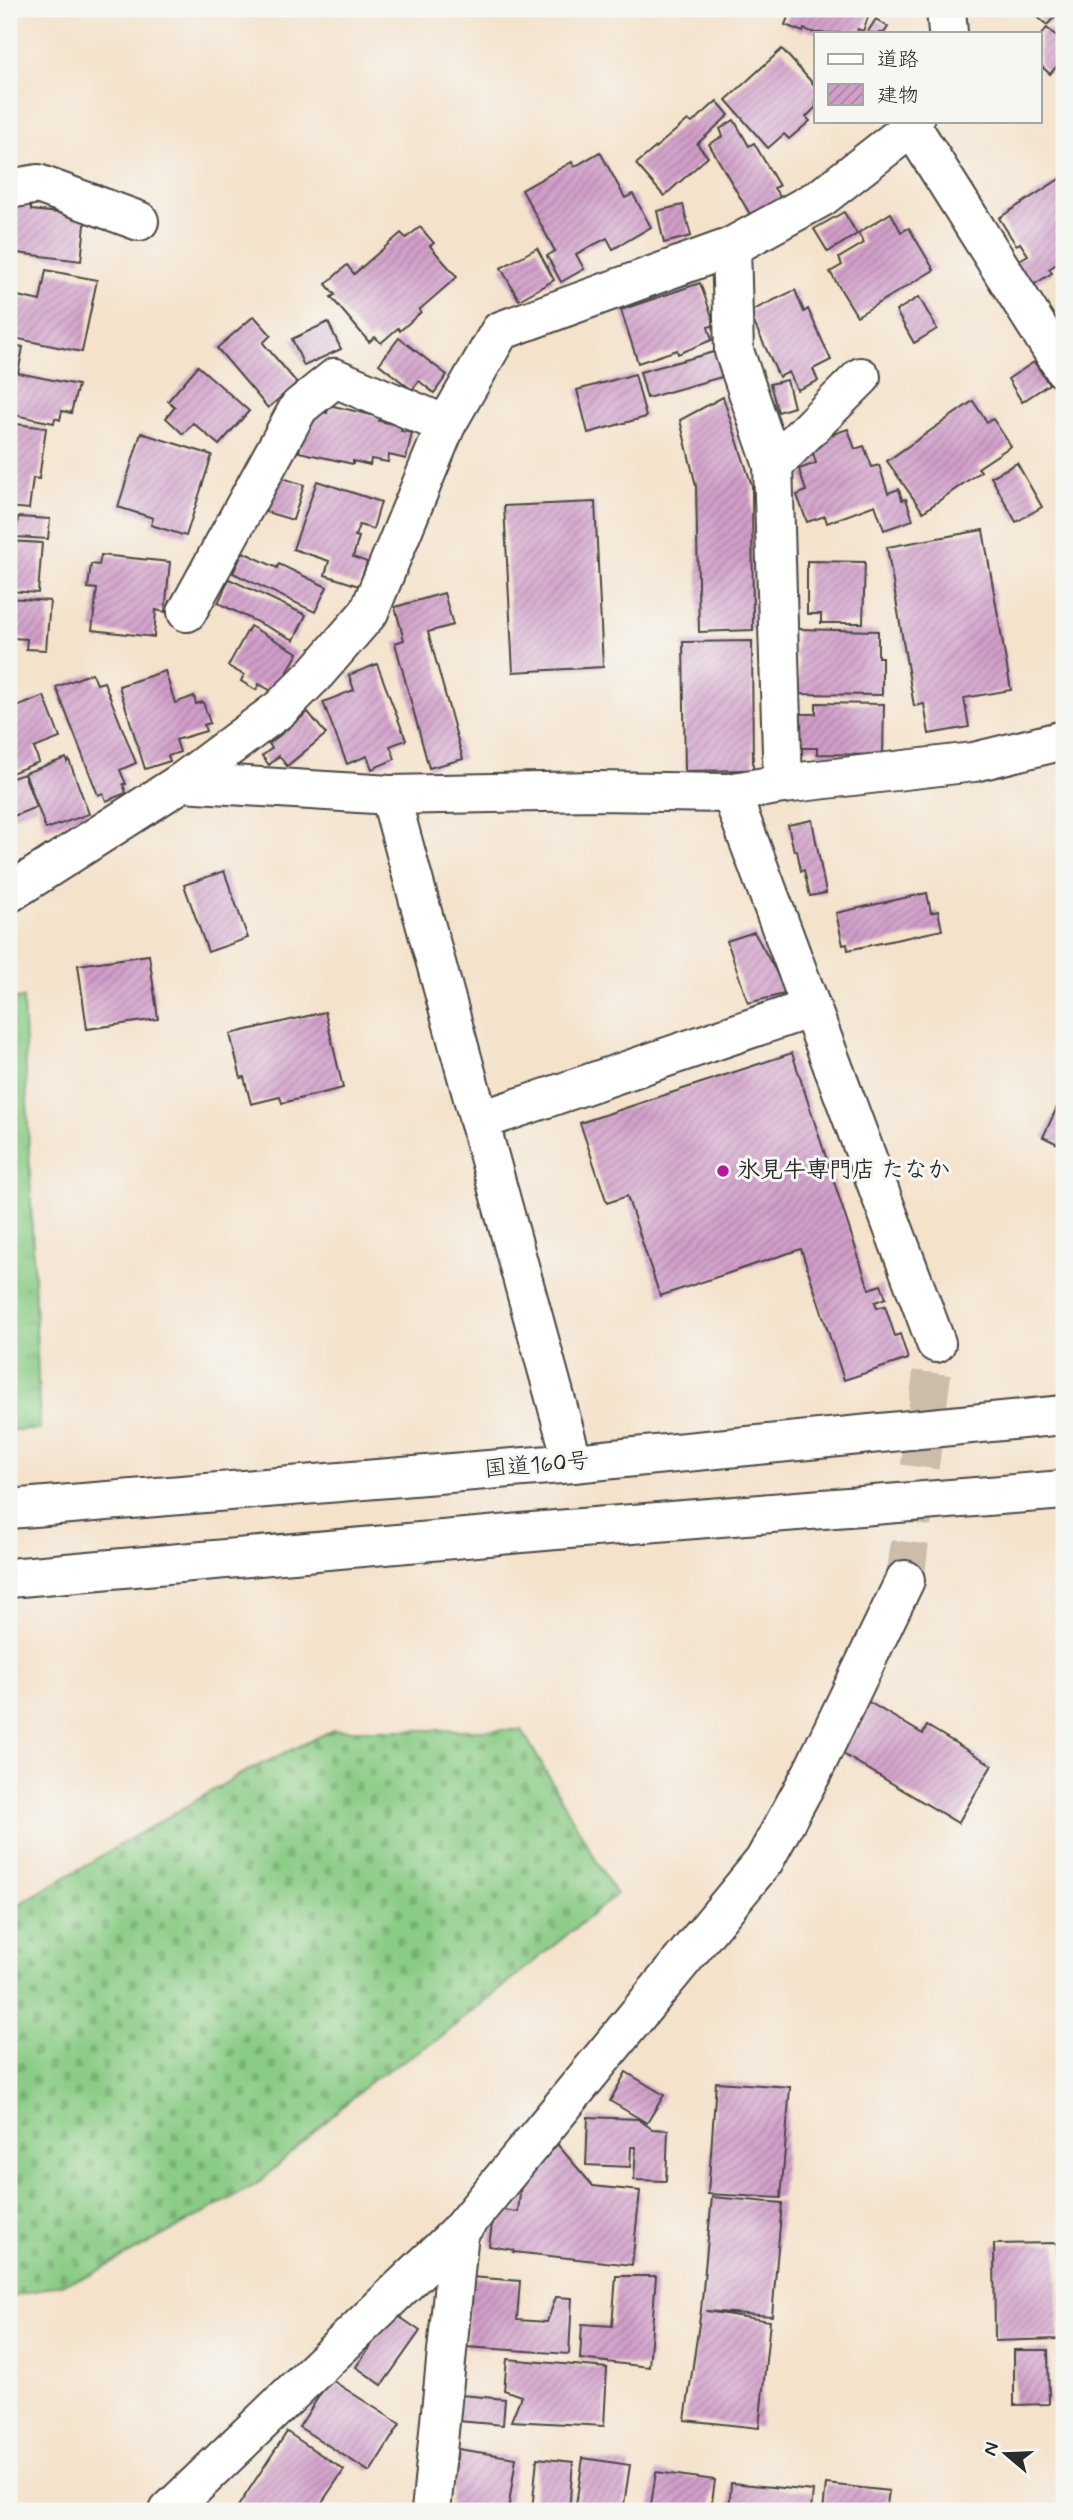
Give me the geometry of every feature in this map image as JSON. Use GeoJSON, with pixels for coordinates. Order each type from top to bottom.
{"type":"FeatureCollection","features":[{"type":"Feature","properties":{"kind":"main road"},"geometry":{"type":"LineString","coordinates":[[946,9],[948,32]]}},
{"type":"Feature","properties":{"kind":"main road"},"geometry":{"type":"LineString","coordinates":[[9,892],[182,782],[281,708],[316,673],[369,612],[446,425],[500,331],[732,247],[822,197],[913,124],[1064,369]]}},
{"type":"Feature","properties":{"kind":"main road"},"geometry":{"type":"LineString","coordinates":[[9,189],[38,184],[139,221]]}},
{"type":"Feature","properties":{"kind":"main road"},"geometry":{"type":"LineString","coordinates":[[732,247],[734,351],[773,465],[783,784]]}},
{"type":"Feature","properties":{"kind":"main road"},"geometry":{"type":"LineString","coordinates":[[773,465],[861,377]]}},
{"type":"Feature","properties":{"kind":"main road"},"geometry":{"type":"LineString","coordinates":[[187,612],[299,407],[335,378],[446,425]]}},
{"type":"Feature","properties":{"kind":"main road"},"geometry":{"type":"LineString","coordinates":[[182,782],[390,795],[596,791],[731,793],[783,784],[974,762],[1064,740]]}},
{"type":"Feature","properties":{"kind":"main road"},"geometry":{"type":"LineString","coordinates":[[731,793],[936,1343]]}},
{"type":"Feature","properties":{"kind":"main road"},"geometry":{"type":"LineString","coordinates":[[390,795],[573,1463]]}},
{"type":"Feature","properties":{"kind":"main road"},"geometry":{"type":"LineString","coordinates":[[479,1121],[811,1008]]}},
{"type":"Feature","properties":{"kind":"main road","name":"国道160号"},"geometry":{"type":"LineString","coordinates":[[9,1509],[573,1463],[1064,1415]]}},
{"type":"Feature","properties":{"kind":"main road"},"geometry":{"type":"LineString","coordinates":[[9,1578],[556,1530],[1064,1490]]}},
{"type":"Feature","properties":{"kind":"main road"},"geometry":{"type":"LineString","coordinates":[[169,2511],[459,2232],[764,1861],[811,1773],[905,1580]]}},
{"type":"Feature","properties":{"kind":"main road"},"geometry":{"type":"LineString","coordinates":[[431,2511],[459,2232]]}},
{"type":"Feature","properties":{"kind":"green space"},"geometry":{"type":"Polygon","coordinates":[[[23,998],[40,1430],[9,1430],[9,1000],[23,998]]]}},
{"type":"Feature","properties":{"kind":"green space"},"geometry":{"type":"Polygon","coordinates":[[[333,1730],[522,1730],[616,1895],[438,2039],[371,2081],[257,2184],[89,2276],[9,2298],[9,1910],[241,1774],[333,1730]]]}},
{"type":"Feature","properties":{"kind":"building"},"geometry":{"type":"Polygon","coordinates":[[[791,9],[871,9],[863,31],[858,29],[857,32],[814,33],[804,29],[803,32],[785,25],[791,9]]]}},
{"type":"Feature","properties":{"kind":"building"},"geometry":{"type":"Polygon","coordinates":[[[1028,9],[1064,9],[1064,18],[1058,13],[1047,25],[1028,9]]]}},
{"type":"Feature","properties":{"kind":"building"},"geometry":{"type":"Polygon","coordinates":[[[876,19],[888,27],[885,32],[868,32],[876,19]]]}},
{"type":"Feature","properties":{"kind":"building"},"geometry":{"type":"Polygon","coordinates":[[[1047,28],[1064,43],[1064,58],[1050,74],[1042,67],[1042,34],[1047,28]]]}},
{"type":"Feature","properties":{"kind":"building"},"geometry":{"type":"Polygon","coordinates":[[[782,49],[814,85],[814,109],[806,117],[810,121],[789,139],[784,134],[768,148],[726,100],[782,49]]]}},
{"type":"Feature","properties":{"kind":"building"},"geometry":{"type":"Polygon","coordinates":[[[717,101],[729,115],[697,144],[708,157],[664,196],[636,164],[688,120],[692,123],[717,101]]]}},
{"type":"Feature","properties":{"kind":"building"},"geometry":{"type":"Polygon","coordinates":[[[734,120],[749,146],[754,143],[779,186],[774,188],[781,198],[751,216],[709,144],[723,136],[720,129],[734,120]]]}},
{"type":"Feature","properties":{"kind":"building"},"geometry":{"type":"Polygon","coordinates":[[[600,152],[625,198],[633,194],[651,227],[613,249],[607,238],[576,254],[584,269],[561,282],[547,256],[555,251],[522,190],[572,162],[574,167],[600,152]]]}},
{"type":"Feature","properties":{"kind":"building"},"geometry":{"type":"Polygon","coordinates":[[[1064,176],[1064,233],[1059,236],[1064,244],[1064,259],[1049,269],[1052,273],[1027,289],[1011,265],[1028,255],[1020,243],[1016,245],[999,218],[1064,176]]]}},
{"type":"Feature","properties":{"kind":"building"},"geometry":{"type":"Polygon","coordinates":[[[9,203],[31,206],[31,210],[86,216],[81,261],[9,252],[9,203]]]}},
{"type":"Feature","properties":{"kind":"building"},"geometry":{"type":"Polygon","coordinates":[[[683,205],[691,236],[664,243],[657,211],[683,205]]]}},
{"type":"Feature","properties":{"kind":"building"},"geometry":{"type":"Polygon","coordinates":[[[844,212],[857,234],[828,252],[814,229],[844,212]]]}},
{"type":"Feature","properties":{"kind":"building"},"geometry":{"type":"Polygon","coordinates":[[[891,213],[901,232],[909,228],[934,270],[857,316],[830,272],[842,265],[839,258],[864,243],[858,233],[891,213]]]}},
{"type":"Feature","properties":{"kind":"building"},"geometry":{"type":"Polygon","coordinates":[[[420,227],[434,243],[430,246],[457,277],[419,310],[421,312],[400,331],[398,328],[381,343],[375,337],[369,342],[331,297],[335,295],[326,284],[347,265],[354,274],[401,233],[406,238],[420,227]]]}},
{"type":"Feature","properties":{"kind":"building"},"geometry":{"type":"Polygon","coordinates":[[[537,248],[554,280],[519,300],[501,268],[537,248]]]}},
{"type":"Feature","properties":{"kind":"building"},"geometry":{"type":"Polygon","coordinates":[[[46,270],[97,280],[82,352],[9,337],[9,294],[40,301],[46,270]]]}},
{"type":"Feature","properties":{"kind":"building"},"geometry":{"type":"Polygon","coordinates":[[[700,283],[715,325],[708,327],[712,340],[678,354],[677,350],[638,363],[621,310],[700,283]]]}},
{"type":"Feature","properties":{"kind":"building"},"geometry":{"type":"Polygon","coordinates":[[[795,290],[804,312],[808,309],[831,360],[813,369],[818,381],[797,390],[789,372],[779,377],[749,312],[795,290]]]}},
{"type":"Feature","properties":{"kind":"building"},"geometry":{"type":"Polygon","coordinates":[[[919,297],[937,329],[914,343],[896,311],[919,297]]]}},
{"type":"Feature","properties":{"kind":"building"},"geometry":{"type":"Polygon","coordinates":[[[254,316],[271,335],[263,343],[297,383],[268,408],[217,348],[254,316]]]}},
{"type":"Feature","properties":{"kind":"building"},"geometry":{"type":"Polygon","coordinates":[[[328,322],[341,349],[304,366],[292,339],[328,322]]]}},
{"type":"Feature","properties":{"kind":"building"},"geometry":{"type":"Polygon","coordinates":[[[399,338],[447,375],[434,393],[419,381],[412,390],[379,364],[399,338]]]}},
{"type":"Feature","properties":{"kind":"building"},"geometry":{"type":"Polygon","coordinates":[[[9,344],[23,347],[18,373],[78,385],[71,413],[62,411],[60,420],[55,418],[54,423],[9,414],[9,344]]]}},
{"type":"Feature","properties":{"kind":"building"},"geometry":{"type":"Polygon","coordinates":[[[718,351],[725,376],[647,398],[640,372],[718,351]]]}},
{"type":"Feature","properties":{"kind":"building"},"geometry":{"type":"Polygon","coordinates":[[[1034,362],[1049,384],[1022,402],[1008,379],[1034,362]]]}},
{"type":"Feature","properties":{"kind":"building"},"geometry":{"type":"Polygon","coordinates":[[[198,366],[249,411],[219,445],[193,423],[183,434],[166,418],[175,407],[168,401],[198,366]]]}},
{"type":"Feature","properties":{"kind":"building"},"geometry":{"type":"Polygon","coordinates":[[[635,374],[646,417],[588,433],[577,390],[635,374]]]}},
{"type":"Feature","properties":{"kind":"building"},"geometry":{"type":"Polygon","coordinates":[[[787,380],[794,407],[778,412],[770,384],[787,380]]]}},
{"type":"Feature","properties":{"kind":"building"},"geometry":{"type":"Polygon","coordinates":[[[723,397],[752,486],[753,630],[699,632],[696,486],[680,420],[723,397]]]}},
{"type":"Feature","properties":{"kind":"building"},"geometry":{"type":"Polygon","coordinates":[[[973,401],[987,422],[993,419],[1011,446],[978,468],[981,471],[923,512],[887,461],[973,401]]]}},
{"type":"Feature","properties":{"kind":"building"},"geometry":{"type":"Polygon","coordinates":[[[329,405],[380,417],[379,421],[402,426],[401,431],[412,433],[406,459],[389,455],[388,462],[371,459],[370,465],[353,461],[353,464],[299,452],[305,424],[313,410],[327,413],[329,405]]]}},
{"type":"Feature","properties":{"kind":"building"},"geometry":{"type":"Polygon","coordinates":[[[9,423],[46,428],[39,479],[33,478],[29,509],[9,507],[9,423]]]}},
{"type":"Feature","properties":{"kind":"building"},"geometry":{"type":"Polygon","coordinates":[[[848,429],[855,449],[864,446],[872,467],[879,465],[888,493],[899,489],[902,500],[906,499],[913,520],[884,530],[875,505],[827,523],[825,516],[807,522],[797,495],[806,491],[799,469],[816,463],[810,442],[848,429]]]}},
{"type":"Feature","properties":{"kind":"building"},"geometry":{"type":"Polygon","coordinates":[[[141,433],[212,455],[186,536],[151,525],[153,518],[118,507],[141,433]]]}},
{"type":"Feature","properties":{"kind":"building"},"geometry":{"type":"Polygon","coordinates":[[[1017,463],[1042,507],[1016,522],[991,477],[1017,463]]]}},
{"type":"Feature","properties":{"kind":"building"},"geometry":{"type":"Polygon","coordinates":[[[276,476],[304,485],[293,520],[259,510],[276,476]]]}},
{"type":"Feature","properties":{"kind":"building"},"geometry":{"type":"Polygon","coordinates":[[[317,481],[381,502],[373,529],[359,525],[355,536],[359,537],[353,557],[367,562],[359,586],[325,575],[329,561],[293,549],[317,481]]]}},
{"type":"Feature","properties":{"kind":"building"},"geometry":{"type":"Polygon","coordinates":[[[595,502],[603,667],[513,672],[504,506],[595,502]]]}},
{"type":"Feature","properties":{"kind":"building"},"geometry":{"type":"Polygon","coordinates":[[[18,517],[50,519],[48,539],[16,537],[18,517]]]}},
{"type":"Feature","properties":{"kind":"building"},"geometry":{"type":"Polygon","coordinates":[[[983,530],[1011,690],[964,698],[969,727],[929,734],[924,704],[914,706],[887,547],[983,530]]]}},
{"type":"Feature","properties":{"kind":"building"},"geometry":{"type":"Polygon","coordinates":[[[9,541],[42,543],[38,593],[9,591],[9,541]]]}},
{"type":"Feature","properties":{"kind":"building"},"geometry":{"type":"Polygon","coordinates":[[[243,552],[277,568],[279,564],[327,587],[315,612],[233,573],[243,552]]]}},
{"type":"Feature","properties":{"kind":"building"},"geometry":{"type":"Polygon","coordinates":[[[101,555],[170,562],[165,612],[156,610],[154,637],[92,630],[97,589],[88,588],[91,564],[99,565],[101,555]]]}},
{"type":"Feature","properties":{"kind":"building"},"geometry":{"type":"Polygon","coordinates":[[[807,561],[865,562],[863,623],[821,623],[821,614],[807,614],[807,561]]]}},
{"type":"Feature","properties":{"kind":"building"},"geometry":{"type":"Polygon","coordinates":[[[229,579],[306,615],[294,640],[218,603],[229,579]]]}},
{"type":"Feature","properties":{"kind":"building"},"geometry":{"type":"Polygon","coordinates":[[[444,593],[453,625],[428,632],[463,759],[429,768],[395,643],[404,640],[395,607],[444,593]]]}},
{"type":"Feature","properties":{"kind":"building"},"geometry":{"type":"Polygon","coordinates":[[[9,598],[50,601],[46,650],[26,649],[27,639],[12,638],[13,634],[9,633],[9,598]]]}},
{"type":"Feature","properties":{"kind":"building"},"geometry":{"type":"Polygon","coordinates":[[[250,626],[298,653],[275,693],[259,684],[256,690],[241,681],[244,675],[228,666],[250,626]]]}},
{"type":"Feature","properties":{"kind":"building"},"geometry":{"type":"Polygon","coordinates":[[[796,629],[878,631],[878,657],[882,657],[882,695],[797,694],[799,658],[795,658],[796,629]]]}},
{"type":"Feature","properties":{"kind":"building"},"geometry":{"type":"Polygon","coordinates":[[[752,641],[753,770],[685,771],[683,642],[752,641]]]}},
{"type":"Feature","properties":{"kind":"building"},"geometry":{"type":"Polygon","coordinates":[[[377,664],[406,740],[390,746],[395,759],[372,769],[367,756],[347,764],[323,702],[354,690],[349,675],[377,664]]]}},
{"type":"Feature","properties":{"kind":"building"},"geometry":{"type":"Polygon","coordinates":[[[165,671],[175,703],[194,696],[196,704],[203,702],[210,723],[204,725],[206,731],[176,740],[180,752],[168,756],[170,761],[145,769],[119,686],[165,671]]]}},
{"type":"Feature","properties":{"kind":"building"},"geometry":{"type":"Polygon","coordinates":[[[92,673],[97,684],[104,682],[136,763],[120,770],[126,784],[123,784],[126,793],[106,801],[103,793],[98,795],[56,687],[92,673]]]}},
{"type":"Feature","properties":{"kind":"building"},"geometry":{"type":"Polygon","coordinates":[[[44,696],[60,738],[34,748],[39,762],[9,774],[9,710],[44,696]]]}},
{"type":"Feature","properties":{"kind":"building"},"geometry":{"type":"Polygon","coordinates":[[[816,703],[884,704],[883,755],[817,754],[817,748],[796,748],[796,714],[816,714],[816,703]]]}},
{"type":"Feature","properties":{"kind":"building"},"geometry":{"type":"Polygon","coordinates":[[[308,712],[326,734],[287,766],[279,756],[269,765],[262,756],[272,748],[269,744],[308,712]]]}},
{"type":"Feature","properties":{"kind":"building"},"geometry":{"type":"Polygon","coordinates":[[[66,758],[89,814],[46,829],[25,773],[66,758]]]}},
{"type":"Feature","properties":{"kind":"building"},"geometry":{"type":"Polygon","coordinates":[[[24,774],[36,807],[9,818],[9,779],[24,774]]]}},
{"type":"Feature","properties":{"kind":"building"},"geometry":{"type":"Polygon","coordinates":[[[812,820],[826,893],[810,896],[788,825],[812,820]]]}},
{"type":"Feature","properties":{"kind":"building"},"geometry":{"type":"Polygon","coordinates":[[[224,871],[248,938],[208,952],[184,885],[224,871]]]}},
{"type":"Feature","properties":{"kind":"building"},"geometry":{"type":"Polygon","coordinates":[[[927,893],[931,913],[938,911],[942,930],[848,950],[847,944],[843,945],[836,913],[927,893]]]}},
{"type":"Feature","properties":{"kind":"building"},"geometry":{"type":"Polygon","coordinates":[[[754,932],[788,993],[748,1003],[727,941],[754,932]]]}},
{"type":"Feature","properties":{"kind":"building"},"geometry":{"type":"Polygon","coordinates":[[[149,955],[158,1019],[87,1029],[78,965],[149,955]]]}},
{"type":"Feature","properties":{"kind":"building"},"geometry":{"type":"Polygon","coordinates":[[[325,1012],[343,1088],[282,1103],[280,1097],[251,1104],[244,1077],[241,1078],[230,1034],[325,1012]]]}},
{"type":"Feature","properties":{"kind":"building"},"geometry":{"type":"Polygon","coordinates":[[[792,1053],[869,1289],[881,1285],[886,1298],[875,1302],[877,1308],[885,1306],[895,1336],[900,1334],[908,1359],[844,1380],[801,1249],[660,1296],[627,1196],[607,1203],[580,1123],[792,1053]]]}},
{"type":"Feature","properties":{"kind":"building"},"geometry":{"type":"Polygon","coordinates":[[[1062,1097],[1064,1098],[1064,1147],[1043,1137],[1062,1097]]]}},
{"type":"Feature","properties":{"kind":"building"},"geometry":{"type":"Polygon","coordinates":[[[862,1698],[923,1734],[927,1726],[992,1765],[958,1823],[833,1748],[862,1698]]]}},
{"type":"Feature","properties":{"kind":"building"},"geometry":{"type":"Polygon","coordinates":[[[626,2072],[664,2095],[647,2123],[610,2101],[626,2072]]]}},
{"type":"Feature","properties":{"kind":"building"},"geometry":{"type":"Polygon","coordinates":[[[716,2082],[790,2087],[781,2198],[708,2194],[716,2082]]]}},
{"type":"Feature","properties":{"kind":"building"},"geometry":{"type":"Polygon","coordinates":[[[588,2117],[638,2119],[652,2129],[668,2130],[666,2181],[634,2180],[636,2147],[631,2147],[630,2167],[586,2165],[588,2117]]]}},
{"type":"Feature","properties":{"kind":"building"},"geometry":{"type":"Polygon","coordinates":[[[557,2144],[593,2186],[640,2191],[632,2265],[513,2252],[514,2250],[489,2246],[494,2209],[518,2212],[522,2175],[557,2144]]]}},
{"type":"Feature","properties":{"kind":"building"},"geometry":{"type":"Polygon","coordinates":[[[712,2197],[782,2203],[772,2316],[706,2311],[770,2321],[759,2428],[685,2420],[701,2310],[712,2197]]]}},
{"type":"Feature","properties":{"kind":"building"},"geometry":{"type":"Polygon","coordinates":[[[1057,2243],[1059,2339],[995,2341],[994,2244],[1057,2243]]]}},
{"type":"Feature","properties":{"kind":"building"},"geometry":{"type":"Polygon","coordinates":[[[616,2276],[656,2276],[649,2367],[580,2359],[582,2324],[612,2326],[616,2276]]]}},
{"type":"Feature","properties":{"kind":"building"},"geometry":{"type":"Polygon","coordinates":[[[471,2277],[520,2281],[517,2320],[547,2322],[556,2297],[572,2298],[569,2354],[466,2347],[471,2277]]]}},
{"type":"Feature","properties":{"kind":"building"},"geometry":{"type":"Polygon","coordinates":[[[394,2313],[420,2331],[382,2385],[356,2367],[394,2313]]]}},
{"type":"Feature","properties":{"kind":"building"},"geometry":{"type":"Polygon","coordinates":[[[1014,2350],[1048,2350],[1049,2404],[1014,2405],[1014,2350]]]}},
{"type":"Feature","properties":{"kind":"building"},"geometry":{"type":"Polygon","coordinates":[[[507,2359],[607,2368],[604,2426],[511,2421],[521,2396],[504,2390],[507,2359]]]}},
{"type":"Feature","properties":{"kind":"building"},"geometry":{"type":"Polygon","coordinates":[[[330,2379],[400,2424],[370,2472],[299,2427],[330,2379]]]}},
{"type":"Feature","properties":{"kind":"building"},"geometry":{"type":"Polygon","coordinates":[[[461,2395],[505,2399],[503,2425],[458,2421],[461,2395]]]}},
{"type":"Feature","properties":{"kind":"building"},"geometry":{"type":"Polygon","coordinates":[[[287,2432],[344,2470],[316,2511],[235,2511],[287,2432]]]}},
{"type":"Feature","properties":{"kind":"building"},"geometry":{"type":"Polygon","coordinates":[[[458,2449],[516,2458],[508,2511],[449,2511],[458,2449]]]}},
{"type":"Feature","properties":{"kind":"building"},"geometry":{"type":"Polygon","coordinates":[[[537,2458],[573,2462],[569,2511],[532,2511],[537,2458]]]}},
{"type":"Feature","properties":{"kind":"building"},"geometry":{"type":"Polygon","coordinates":[[[583,2458],[630,2465],[623,2511],[575,2511],[583,2458]]]}},
{"type":"Feature","properties":{"kind":"building"},"geometry":{"type":"Polygon","coordinates":[[[656,2472],[715,2480],[711,2509],[650,2511],[656,2472]]]}},
{"type":"Feature","properties":{"kind":"building"},"geometry":{"type":"Polygon","coordinates":[[[731,2483],[813,2491],[811,2511],[729,2511],[731,2483]]]}},
{"type":"Feature","properties":{"kind":"building"},"geometry":{"type":"Polygon","coordinates":[[[826,2484],[889,2491],[886,2511],[823,2511],[826,2484]]]}},
{"type":"Feature","properties":{"kind":"tunnel"},"geometry":{"type":"LineString","coordinates":[[905,1580],[936,1343]]}},
{"type":"Feature","properties":{"kind":"place","name":"氷見牛専門店 たなか"},"geometry":{"type":"Point","coordinates":[723,1171]}}]}
